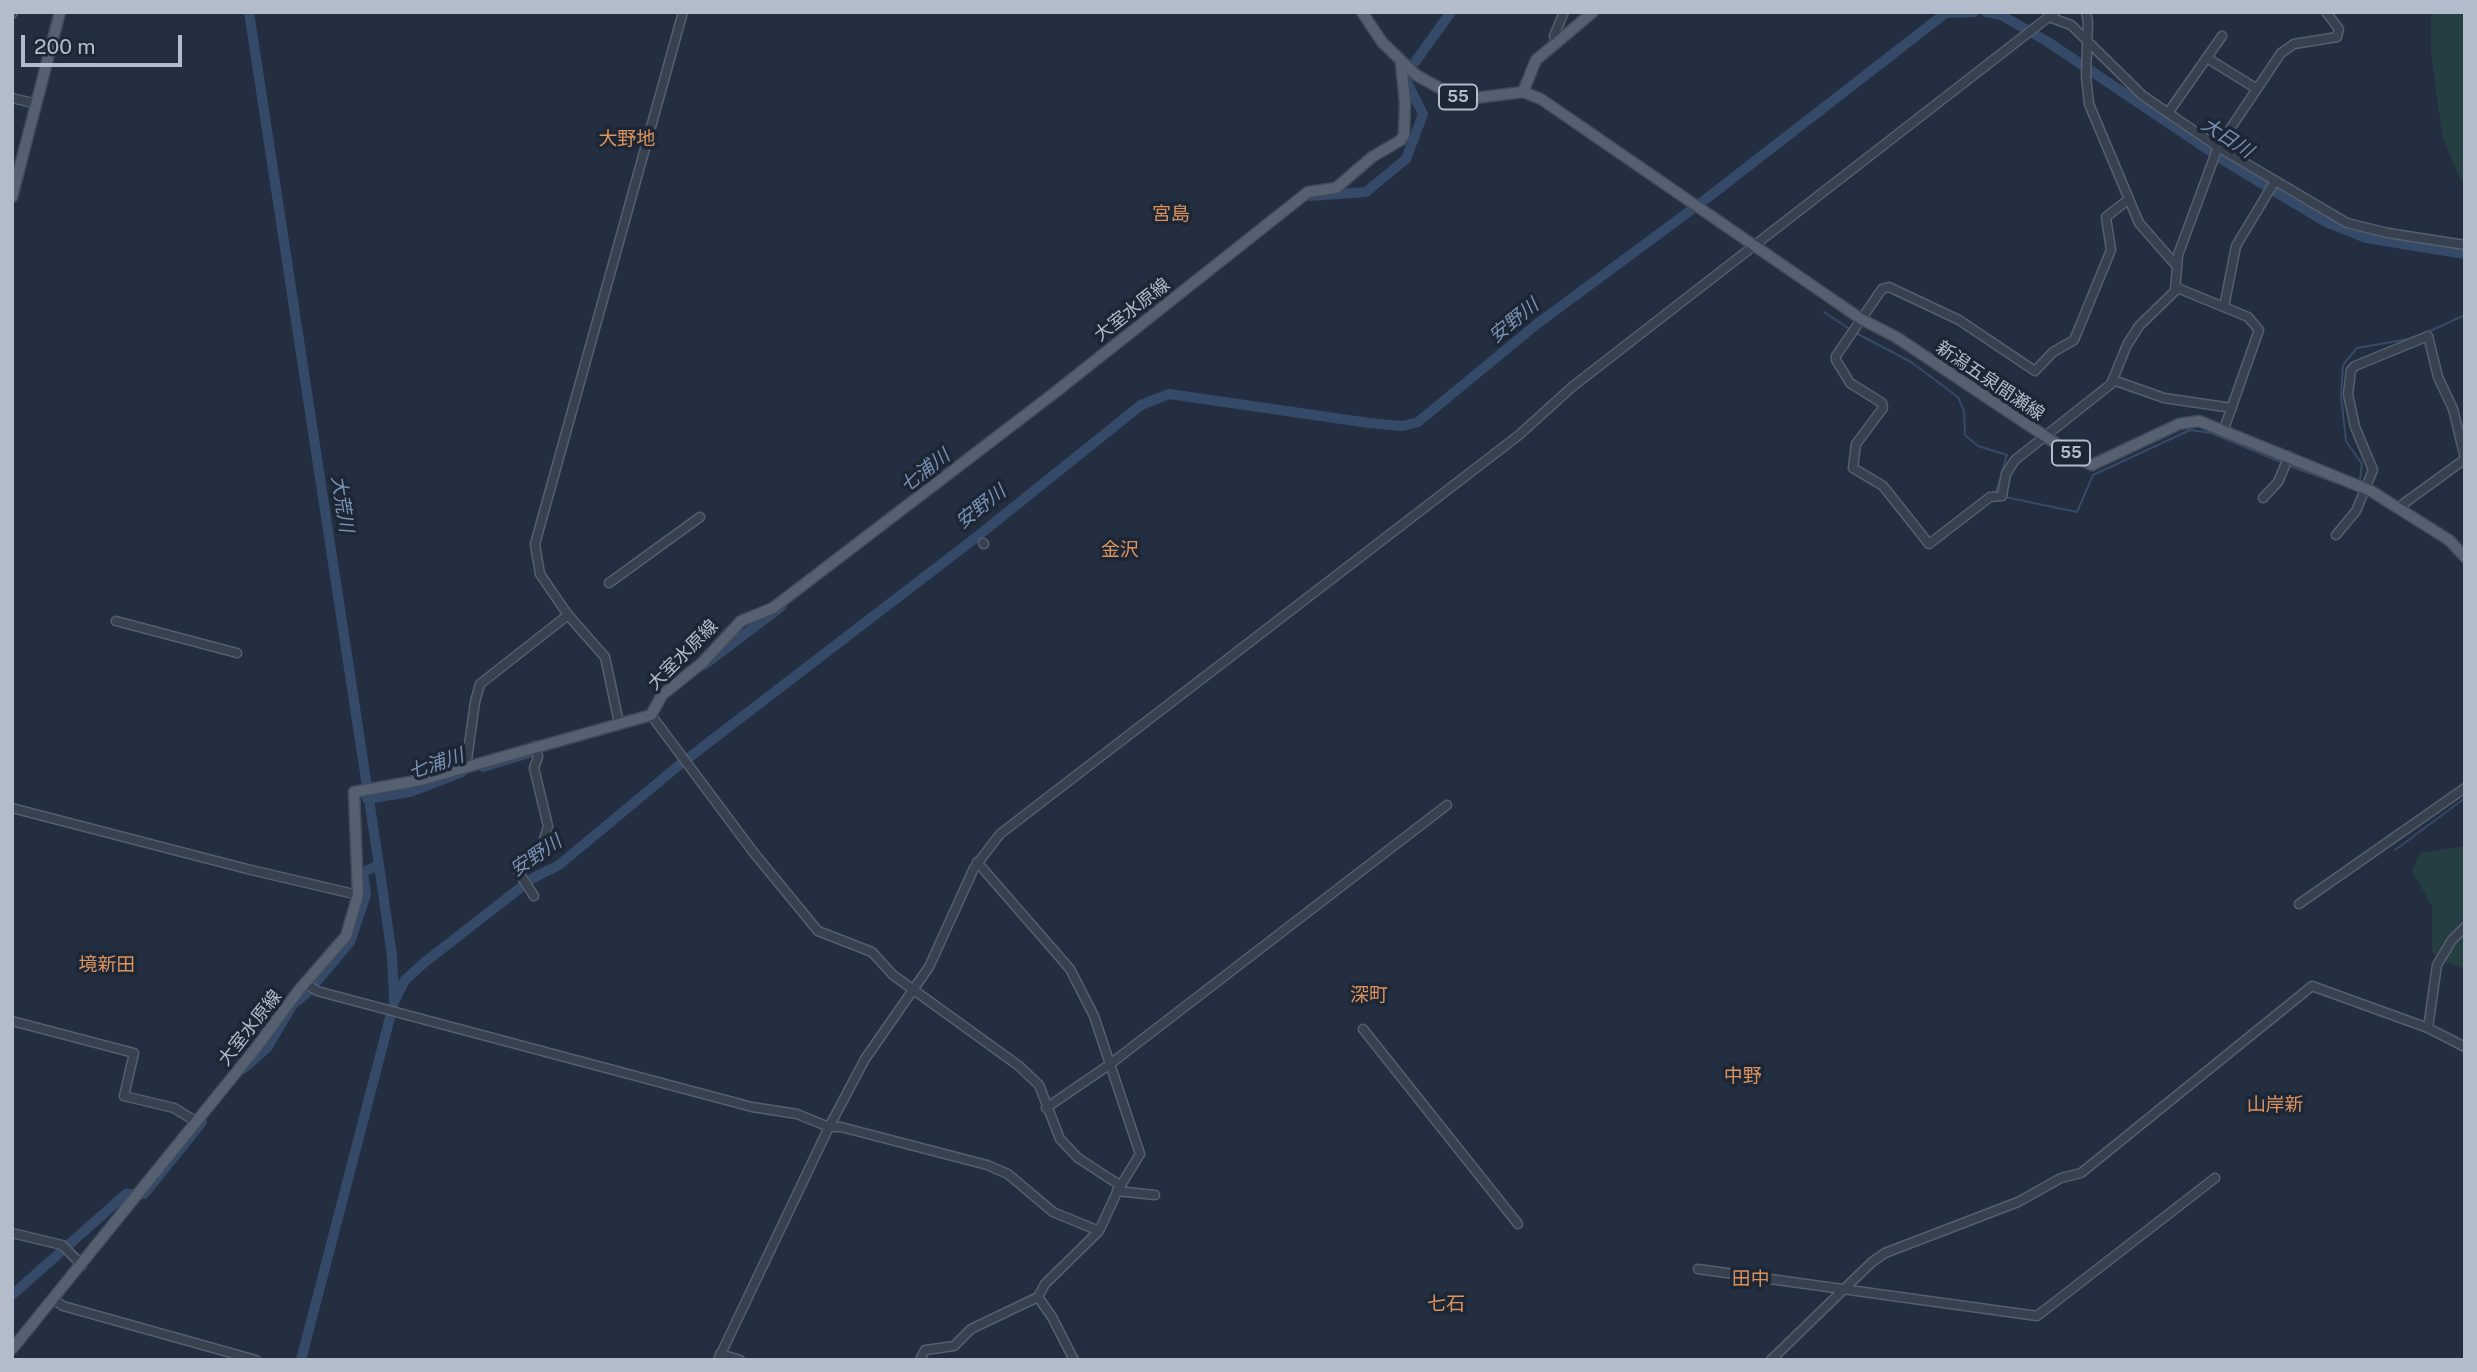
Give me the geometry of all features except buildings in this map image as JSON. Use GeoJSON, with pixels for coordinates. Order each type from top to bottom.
{"type":"FeatureCollection","features":[{"type":"Feature","properties":{"kind":"main road"},"geometry":{"type":"LineString","coordinates":[[12,197],[60,12]]}},
{"type":"Feature","properties":{"kind":"main road","name":"55"},"geometry":{"type":"LineString","coordinates":[[1362,12],[1382,42],[1402,63],[1455,96],[1478,99],[1523,92]]}},
{"type":"Feature","properties":{"kind":"main road"},"geometry":{"type":"LineString","coordinates":[[1523,92],[1536,60],[1593,12]]}},
{"type":"Feature","properties":{"kind":"main road","name":"大室水原線"},"geometry":{"type":"LineString","coordinates":[[12,1349],[195,1121],[309,986],[346,936],[358,895],[358,839],[354,792],[421,780],[651,715],[662,695],[702,663],[741,621],[773,608],[1308,192],[1336,188],[1372,157],[1401,140],[1404,135],[1405,102],[1402,63]]}},
{"type":"Feature","properties":{"kind":"main road","name":"新潟五泉間瀬線"},"geometry":{"type":"LineString","coordinates":[[1523,92],[1541,99],[1861,319],[1896,337],[2092,465],[2193,420],[2224,429],[2367,489],[2449,540],[2465,557]]}},
{"type":"Feature","properties":{"kind":"street"},"geometry":{"type":"LineString","coordinates":[[619,723],[605,657],[568,615],[537,567],[537,533],[683,12]]}},
{"type":"Feature","properties":{"kind":"street"},"geometry":{"type":"LineString","coordinates":[[1556,41],[1554,36],[1564,12]]}},
{"type":"Feature","properties":{"kind":"street"},"geometry":{"type":"LineString","coordinates":[[2086,12],[2089,104],[2139,223],[2175,264]]}},
{"type":"Feature","properties":{"kind":"street"},"geometry":{"type":"LineString","coordinates":[[2129,199],[2106,217],[2111,250],[2074,340],[2058,349],[2035,371],[2028,370],[1970,327],[1889,287],[1882,289],[1836,360],[1850,383],[1882,403],[1883,408],[1882,413],[1856,444],[1853,468],[1883,486],[1929,544],[1990,497],[2002,496],[2009,468],[2025,450],[2104,393],[2139,326],[2170,296],[2175,287],[2175,264],[2218,147],[2287,47],[2336,37],[2339,29],[2326,12]]}},
{"type":"Feature","properties":{"kind":"street"},"geometry":{"type":"LineString","coordinates":[[740,1360],[719,1357],[829,1126],[865,1059],[929,967],[977,862],[990,844],[1519,435],[1572,387],[2052,15],[2071,25],[2142,95],[2274,182],[2355,225],[2465,245]]}},
{"type":"Feature","properties":{"kind":"street"},"geometry":{"type":"LineString","coordinates":[[2168,113],[2222,36]]}},
{"type":"Feature","properties":{"kind":"street"},"geometry":{"type":"LineString","coordinates":[[2207,58],[2258,89]]}},
{"type":"Feature","properties":{"kind":"street"},"geometry":{"type":"LineString","coordinates":[[12,98],[37,104]]}},
{"type":"Feature","properties":{"kind":"street"},"geometry":{"type":"LineString","coordinates":[[2224,307],[2236,246],[2274,182]]}},
{"type":"Feature","properties":{"kind":"street"},"geometry":{"type":"LineString","coordinates":[[2175,287],[2253,319],[2259,330],[2224,429]]}},
{"type":"Feature","properties":{"kind":"street"},"geometry":{"type":"LineString","coordinates":[[2336,536],[2356,511],[2367,489],[2373,466],[2355,427],[2348,394],[2351,370],[2394,348],[2428,336],[2440,383],[2454,410],[2465,458],[2399,507]]}},
{"type":"Feature","properties":{"kind":"street"},"geometry":{"type":"LineString","coordinates":[[2113,380],[2164,398],[2232,408]]}},
{"type":"Feature","properties":{"kind":"street"},"geometry":{"type":"LineString","coordinates":[[2263,498],[2278,482],[2288,456]]}},
{"type":"Feature","properties":{"kind":"street"},"geometry":{"type":"LineString","coordinates":[[608,583],[700,517]]}},
{"type":"Feature","properties":{"kind":"street"},"geometry":{"type":"LineString","coordinates":[[466,767],[478,687],[568,615]]}},
{"type":"Feature","properties":{"kind":"street"},"geometry":{"type":"LineString","coordinates":[[116,621],[237,653]]}},
{"type":"Feature","properties":{"kind":"street"},"geometry":{"type":"LineString","coordinates":[[651,715],[754,853],[818,931],[872,952],[893,975],[1033,1077],[1060,1139],[1078,1158],[1119,1189],[1155,1195]]}},
{"type":"Feature","properties":{"kind":"street"},"geometry":{"type":"LineString","coordinates":[[533,894],[519,873],[540,853],[548,826],[534,768],[538,757],[535,746]]}},
{"type":"Feature","properties":{"kind":"street"},"geometry":{"type":"LineString","coordinates":[[2300,905],[2465,788]]}},
{"type":"Feature","properties":{"kind":"street"},"geometry":{"type":"LineString","coordinates":[[1046,1108],[1109,1065],[1447,805]]}},
{"type":"Feature","properties":{"kind":"street"},"geometry":{"type":"LineString","coordinates":[[12,808],[247,870],[358,895]]}},
{"type":"Feature","properties":{"kind":"street"},"geometry":{"type":"LineString","coordinates":[[920,1360],[925,1350],[954,1346],[971,1329],[1038,1297],[1045,1284],[1099,1231],[1140,1154],[1094,1016],[1070,969],[977,862]]}},
{"type":"Feature","properties":{"kind":"street"},"geometry":{"type":"LineString","coordinates":[[2428,1028],[2438,962],[2452,940],[2465,927]]}},
{"type":"Feature","properties":{"kind":"street"},"geometry":{"type":"LineString","coordinates":[[309,986],[752,1107],[797,1114],[829,1126],[999,1169],[1053,1212],[1099,1231]]}},
{"type":"Feature","properties":{"kind":"street"},"geometry":{"type":"LineString","coordinates":[[1771,1360],[1885,1253],[2005,1207],[2061,1178],[2081,1173],[2312,986],[2428,1028],[2465,1047]]}},
{"type":"Feature","properties":{"kind":"street"},"geometry":{"type":"LineString","coordinates":[[12,1021],[134,1053],[124,1096],[174,1108],[195,1121]]}},
{"type":"Feature","properties":{"kind":"street"},"geometry":{"type":"LineString","coordinates":[[1363,1029],[1518,1224]]}},
{"type":"Feature","properties":{"kind":"street"},"geometry":{"type":"LineString","coordinates":[[1698,1269],[2037,1316],[2215,1178]]}},
{"type":"Feature","properties":{"kind":"street"},"geometry":{"type":"LineString","coordinates":[[12,1233],[62,1245],[82,1265]]}},
{"type":"Feature","properties":{"kind":"street"},"geometry":{"type":"LineString","coordinates":[[1038,1297],[1074,1360]]}},
{"type":"Feature","properties":{"kind":"street"},"geometry":{"type":"LineString","coordinates":[[53,1300],[63,1306],[256,1360]]}},
{"type":"Feature","properties":{"kind":"green space"},"geometry":{"type":"Polygon","coordinates":[[[2431,12],[2465,12],[2465,182],[2460,180],[2442,134],[2431,52],[2431,12]]]}},
{"type":"Feature","properties":{"kind":"green space"},"geometry":{"type":"Polygon","coordinates":[[[2465,846],[2465,969],[2447,963],[2432,952],[2432,906],[2412,871],[2420,853],[2465,846]]]}},
{"type":"Feature","properties":{"kind":"waterway","name":"大荒川"},"geometry":{"type":"LineString","coordinates":[[249,12],[379,865],[392,956],[394,998]]}},
{"type":"Feature","properties":{"kind":"waterway","name":"七浦川"},"geometry":{"type":"LineString","coordinates":[[1415,62],[1451,12]]}},
{"type":"Feature","properties":{"kind":"waterway","name":"安野川"},"geometry":{"type":"LineString","coordinates":[[301,1360],[394,1002],[405,980],[425,962],[533,878],[559,865],[678,766],[974,539],[1141,405],[1169,394],[1369,423],[1402,426],[1418,422],[1537,324],[1706,199],[1947,12]]}},
{"type":"Feature","properties":{"kind":"waterway","name":"大日川"},"geometry":{"type":"LineString","coordinates":[[1946,13],[1974,12]]}},
{"type":"Feature","properties":{"kind":"waterway","name":"大日川"},"geometry":{"type":"LineString","coordinates":[[1986,12],[2001,15],[2048,42],[2228,163],[2324,221],[2366,238],[2465,254]]}},
{"type":"Feature","properties":{"kind":"waterway","name":"七浦川"},"geometry":{"type":"LineString","coordinates":[[1310,196],[1366,192],[1406,159],[1423,114],[1407,82]]}},
{"type":"Feature","properties":{"kind":"waterway"},"geometry":{"type":"LineString","coordinates":[[1824,312],[1851,330]]}},
{"type":"Feature","properties":{"kind":"waterway"},"geometry":{"type":"LineString","coordinates":[[2428,332],[2465,315]]}},
{"type":"Feature","properties":{"kind":"waterway"},"geometry":{"type":"LineString","coordinates":[[1856,333],[1911,362],[1958,397],[1964,411],[1965,435],[1978,446],[2007,455],[1996,492]]}},
{"type":"Feature","properties":{"kind":"waterway"},"geometry":{"type":"LineString","coordinates":[[2360,480],[2362,464],[2346,441],[2341,395],[2343,365],[2357,348],[2409,339]]}},
{"type":"Feature","properties":{"kind":"waterway"},"geometry":{"type":"LineString","coordinates":[[2005,497],[2077,512],[2093,475],[2190,430],[2211,433],[2281,462]]}},
{"type":"Feature","properties":{"kind":"waterway"},"geometry":{"type":"LineString","coordinates":[[2290,466],[2353,489]]}},
{"type":"Feature","properties":{"kind":"waterway","name":"七浦川"},"geometry":{"type":"LineString","coordinates":[[704,665],[782,606]]}},
{"type":"Feature","properties":{"kind":"waterway","name":"七浦川"},"geometry":{"type":"LineString","coordinates":[[483,767],[529,753]]}},
{"type":"Feature","properties":{"kind":"waterway","name":"七浦川"},"geometry":{"type":"LineString","coordinates":[[367,799],[410,792],[462,772]]}},
{"type":"Feature","properties":{"kind":"waterway"},"geometry":{"type":"LineString","coordinates":[[2395,850],[2465,798]]}},
{"type":"Feature","properties":{"kind":"waterway"},"geometry":{"type":"LineString","coordinates":[[243,1069],[267,1048],[293,1004],[307,993],[350,942],[366,895],[363,872],[379,865]]}},
{"type":"Feature","properties":{"kind":"waterway"},"geometry":{"type":"LineString","coordinates":[[12,1295],[126,1194],[144,1194],[202,1122]]}},
{"type":"Feature","properties":{"kind":"district","name":"大野地"},"geometry":{"type":"Point","coordinates":[627,139]}},
{"type":"Feature","properties":{"kind":"district","name":"宮島"},"geometry":{"type":"Point","coordinates":[1171,214]}},
{"type":"Feature","properties":{"kind":"district","name":"金沢"},"geometry":{"type":"Point","coordinates":[1120,550]}},
{"type":"Feature","properties":{"kind":"district","name":"境新田"},"geometry":{"type":"Point","coordinates":[107,965]}},
{"type":"Feature","properties":{"kind":"district","name":"深町"},"geometry":{"type":"Point","coordinates":[1369,995]}},
{"type":"Feature","properties":{"kind":"district","name":"中野"},"geometry":{"type":"Point","coordinates":[1743,1076]}},
{"type":"Feature","properties":{"kind":"district","name":"山岸新"},"geometry":{"type":"Point","coordinates":[2275,1105]}},
{"type":"Feature","properties":{"kind":"district","name":"田中"},"geometry":{"type":"Point","coordinates":[1751,1279]}},
{"type":"Feature","properties":{"kind":"district","name":"七石"},"geometry":{"type":"Point","coordinates":[1446,1304]}}]}
